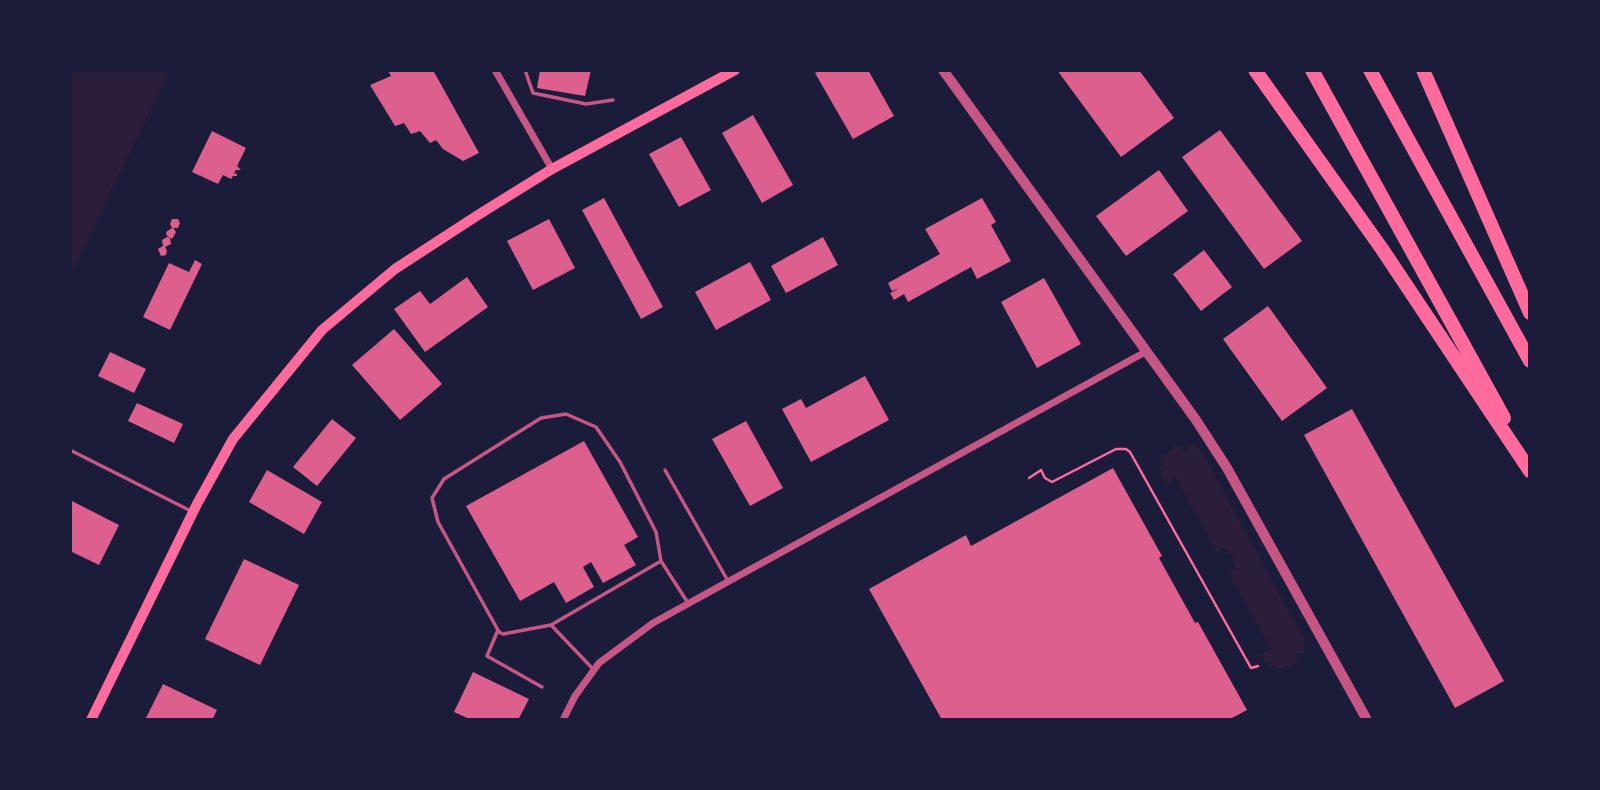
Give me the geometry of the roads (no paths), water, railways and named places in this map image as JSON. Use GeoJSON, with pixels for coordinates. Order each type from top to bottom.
{"type":"FeatureCollection","features":[{"type":"Feature","properties":{"kind":"highway"},"geometry":{"type":"LineString","coordinates":[[1255,70],[1382,249],[1530,471]]}},
{"type":"Feature","properties":{"kind":"highway"},"geometry":{"type":"LineString","coordinates":[[1312,70],[1530,464]]}},
{"type":"Feature","properties":{"kind":"highway"},"geometry":{"type":"LineString","coordinates":[[1370,70],[1530,361]]}},
{"type":"Feature","properties":{"kind":"highway"},"geometry":{"type":"LineString","coordinates":[[1423,70],[1530,313]]}},
{"type":"Feature","properties":{"kind":"main road"},"geometry":{"type":"LineString","coordinates":[[90,720],[193,512],[233,439],[322,330],[395,269],[552,169],[735,70]]}},
{"type":"Feature","properties":{"kind":"street"},"geometry":{"type":"LineString","coordinates":[[495,70],[552,169]]}},
{"type":"Feature","properties":{"kind":"street"},"geometry":{"type":"LineString","coordinates":[[943,70],[1147,351],[1227,468],[1367,720]]}},
{"type":"Feature","properties":{"kind":"street"},"geometry":{"type":"LineString","coordinates":[[563,720],[575,696],[594,670],[624,642],[653,623],[1147,351]]}},
{"type":"Feature","properties":{"kind":"lane"},"geometry":{"type":"LineString","coordinates":[[526,70],[533,93],[586,104],[613,100]]}},
{"type":"Feature","properties":{"kind":"lane"},"geometry":{"type":"LineString","coordinates":[[661,561],[551,625],[503,634],[498,631],[438,522],[432,498],[444,479],[541,418],[566,414],[596,427],[620,463],[656,532],[661,561],[688,603]]}},
{"type":"Feature","properties":{"kind":"lane"},"geometry":{"type":"LineString","coordinates":[[70,450],[193,512]]}},
{"type":"Feature","properties":{"kind":"lane"},"geometry":{"type":"LineString","coordinates":[[665,470],[729,581]]}},
{"type":"Feature","properties":{"kind":"lane"},"geometry":{"type":"LineString","coordinates":[[551,625],[594,670]]}},
{"type":"Feature","properties":{"kind":"lane"},"geometry":{"type":"LineString","coordinates":[[498,631],[487,656],[542,687]]}}]}
